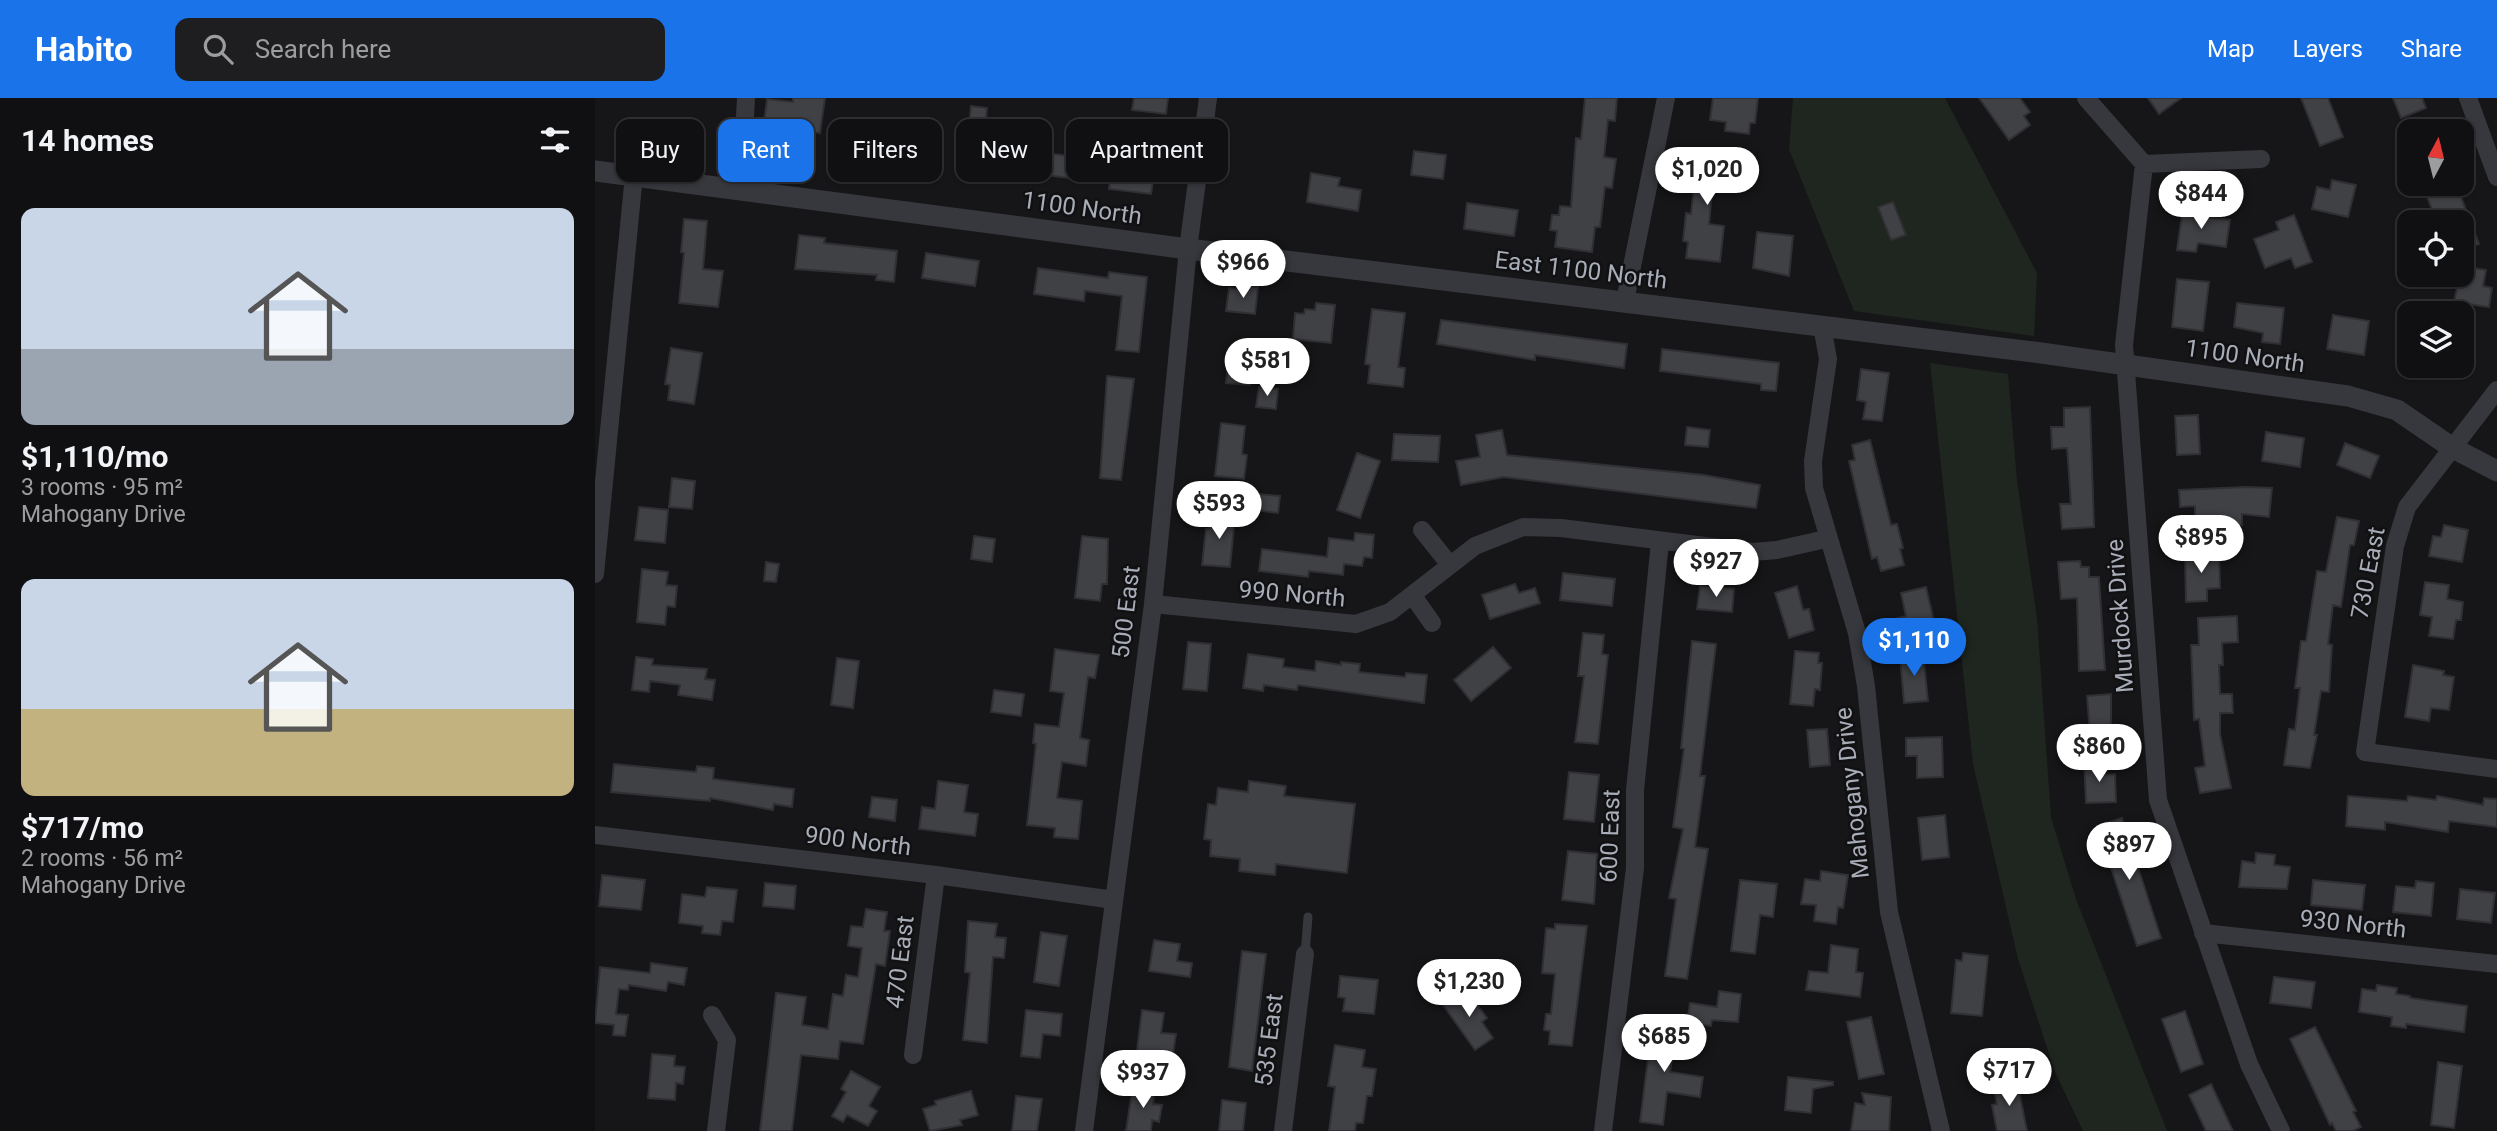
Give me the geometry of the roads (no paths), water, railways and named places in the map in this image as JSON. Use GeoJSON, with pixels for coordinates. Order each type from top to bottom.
{"type":"FeatureCollection","features":[{"type":"Feature","properties":{"kind":"street"},"geometry":{"type":"LineString","coordinates":[[741,189],[746,98]]}},
{"type":"Feature","properties":{"kind":"street","name":"500 East"},"geometry":{"type":"LineString","coordinates":[[1084,1131],[1153,604],[1188,249],[1208,98]]}},
{"type":"Feature","properties":{"kind":"street"},"geometry":{"type":"LineString","coordinates":[[1625,301],[1667,98]]}},
{"type":"Feature","properties":{"kind":"street"},"geometry":{"type":"LineString","coordinates":[[2086,98],[2144,164],[2261,159]]}},
{"type":"Feature","properties":{"kind":"street"},"geometry":{"type":"LineString","coordinates":[[2468,98],[2497,177]]}},
{"type":"Feature","properties":{"kind":"street","name":"Murdock Drive"},"geometry":{"type":"LineString","coordinates":[[2144,164],[2124,345],[2158,800],[2249,1064],[2281,1131]]}},
{"type":"Feature","properties":{"kind":"street","name":"1100 North"},"geometry":{"type":"LineString","coordinates":[[595,170],[616,173]]}},
{"type":"Feature","properties":{"kind":"street"},"geometry":{"type":"LineString","coordinates":[[595,575],[633,182]]}},
{"type":"Feature","properties":{"kind":"street","name":"1100 North"},"geometry":{"type":"LineString","coordinates":[[688,182],[1188,249]]}},
{"type":"Feature","properties":{"kind":"street","name":"East 1100 North"},"geometry":{"type":"LineString","coordinates":[[1188,249],[1968,344]]}},
{"type":"Feature","properties":{"kind":"street","name":"Mahogany Drive"},"geometry":{"type":"LineString","coordinates":[[1822,326],[1828,359],[1813,461],[1814,488],[1826,539],[1857,633],[1866,686],[1889,912],[1941,1131]]}},
{"type":"Feature","properties":{"kind":"street","name":"1100 North"},"geometry":{"type":"LineString","coordinates":[[1968,344],[2348,396],[2397,410],[2451,447],[2497,471]]}},
{"type":"Feature","properties":{"kind":"street","name":"730 East"},"geometry":{"type":"LineString","coordinates":[[2497,390],[2407,507],[2395,546],[2365,752],[2497,769]]}},
{"type":"Feature","properties":{"kind":"street","name":"990 North"},"geometry":{"type":"LineString","coordinates":[[1153,604],[1344,625],[1375,620],[1413,596],[1487,539],[1523,527],[1560,528],[1753,552],[1777,551],[1826,539]]}},
{"type":"Feature","properties":{"kind":"street"},"geometry":{"type":"LineString","coordinates":[[1422,530],[1450,565]]}},
{"type":"Feature","properties":{"kind":"street","name":"600 East"},"geometry":{"type":"LineString","coordinates":[[1603,1131],[1635,868],[1637,764],[1660,542]]}},
{"type":"Feature","properties":{"kind":"street"},"geometry":{"type":"LineString","coordinates":[[1413,596],[1432,623]]}},
{"type":"Feature","properties":{"kind":"street","name":"900 North"},"geometry":{"type":"LineString","coordinates":[[595,835],[936,875],[1114,900]]}},
{"type":"Feature","properties":{"kind":"street","name":"470 East"},"geometry":{"type":"LineString","coordinates":[[913,1055],[936,875]]}},
{"type":"Feature","properties":{"kind":"street","name":"930 North"},"geometry":{"type":"LineString","coordinates":[[2203,933],[2497,964]]}},
{"type":"Feature","properties":{"kind":"street","name":"535 East"},"geometry":{"type":"LineString","coordinates":[[1283,1131],[1304,954]]}},
{"type":"Feature","properties":{"kind":"street"},"geometry":{"type":"LineString","coordinates":[[712,1015],[727,1040],[716,1131]]}},
{"type":"Feature","properties":{"kind":"lane"},"geometry":{"type":"LineString","coordinates":[[1304,954],[1308,917]]}}]}
